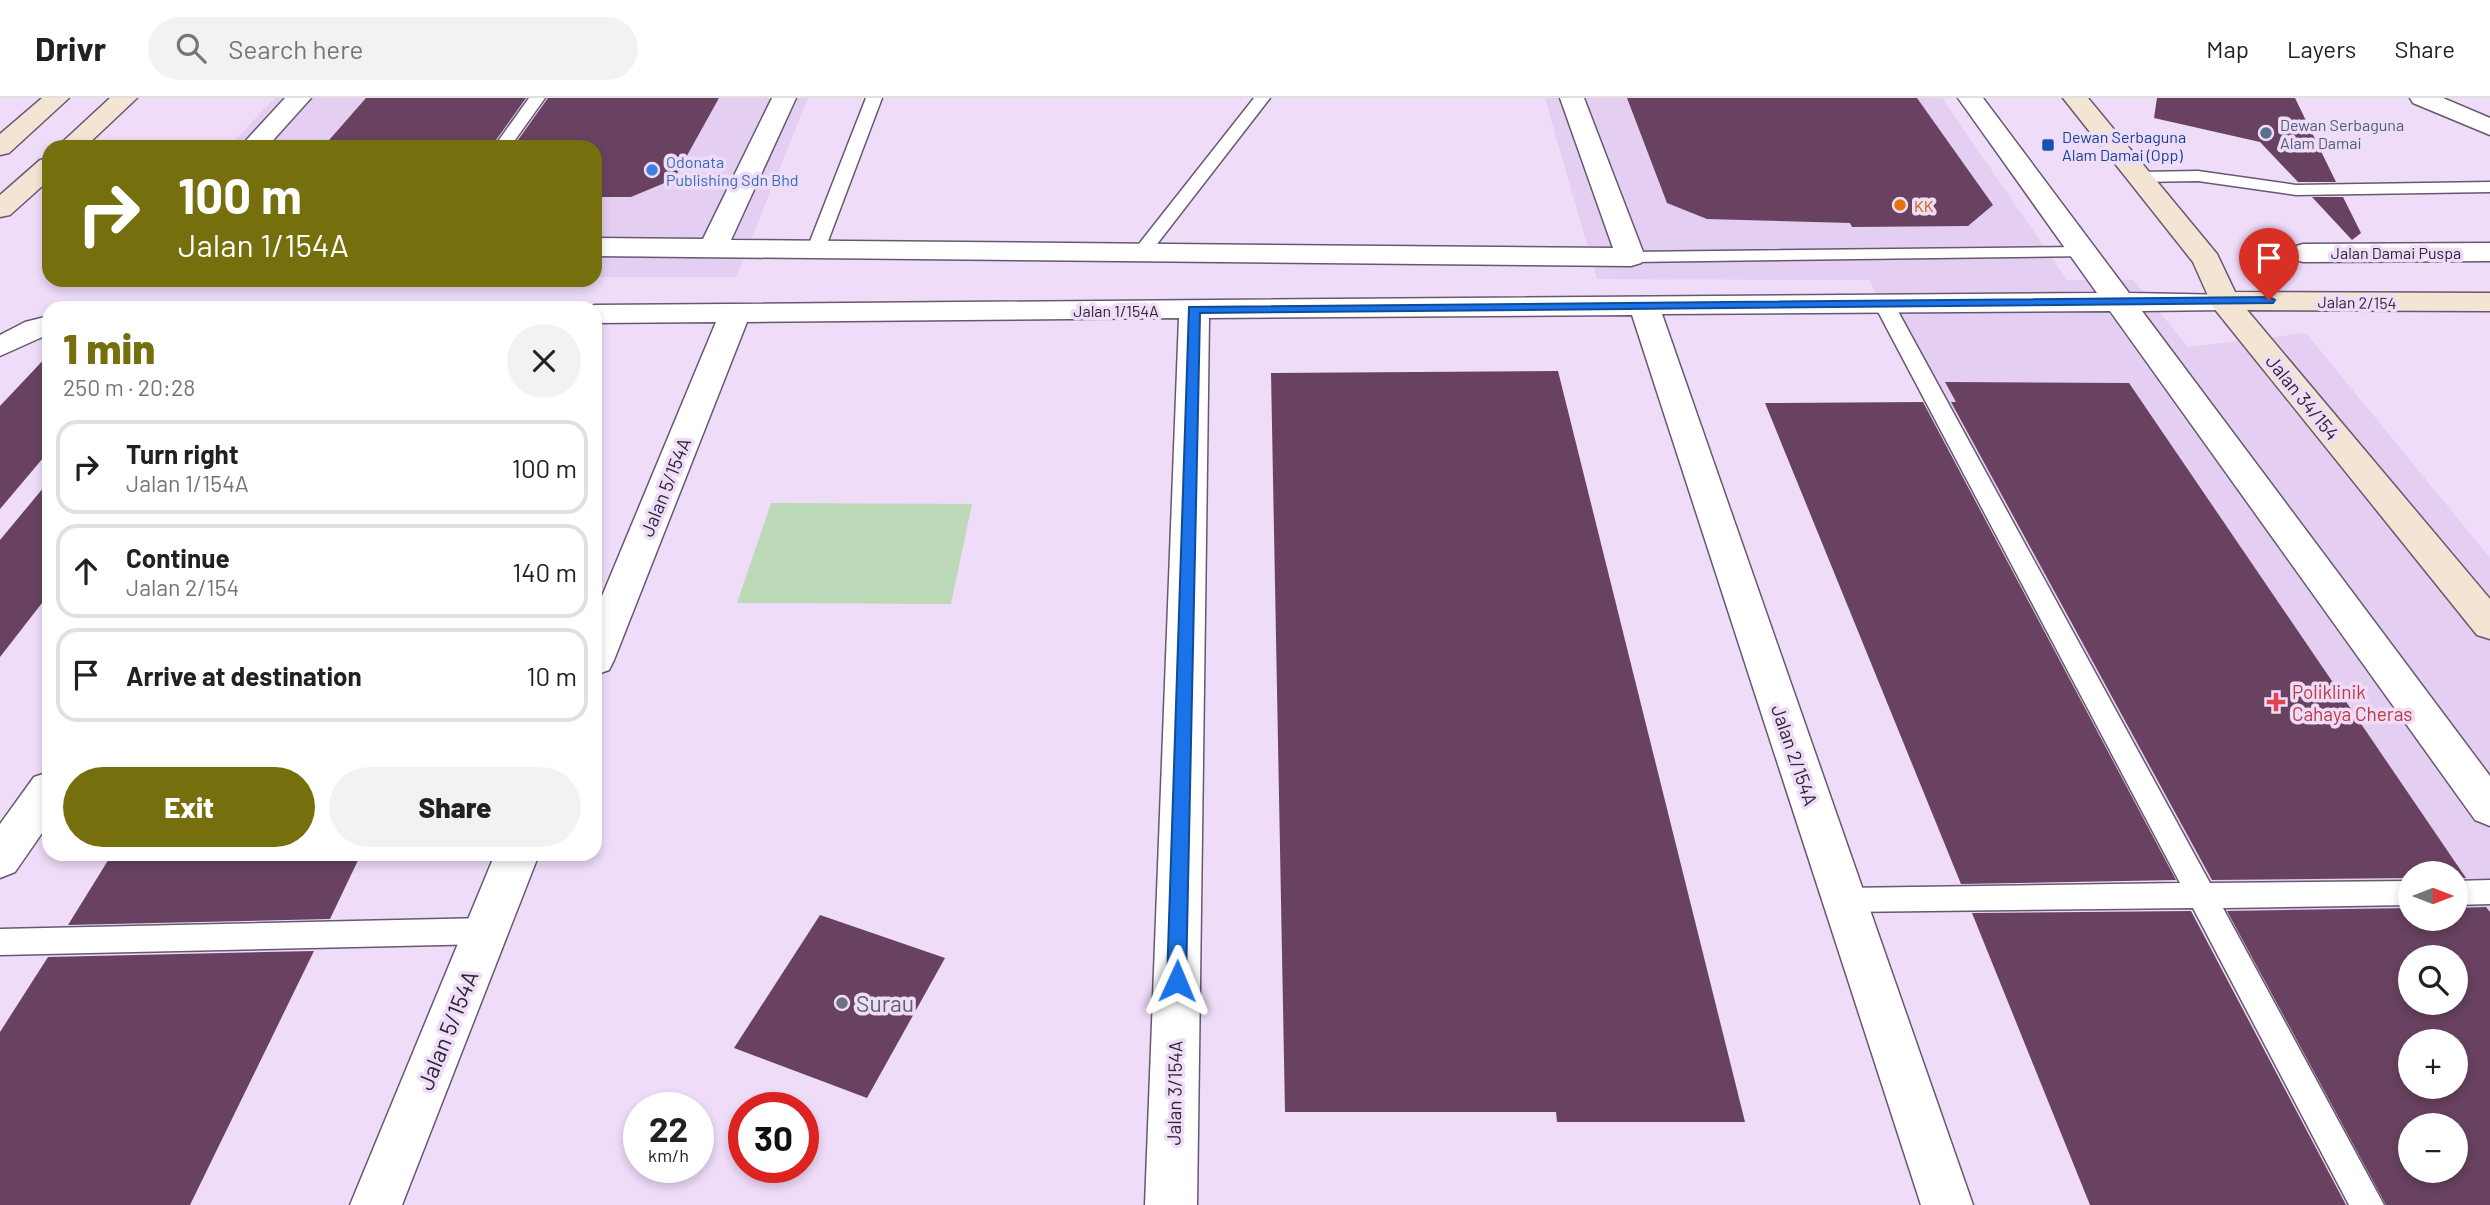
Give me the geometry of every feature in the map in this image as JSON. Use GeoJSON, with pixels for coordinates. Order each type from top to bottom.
{"type":"FeatureCollection","features":[{"type":"Feature","properties":{"kind":"street"},"geometry":{"type":"LineString","coordinates":[[0,147],[57,98]]}},
{"type":"Feature","properties":{"kind":"street"},"geometry":{"type":"LineString","coordinates":[[78,140],[125,98]]}},
{"type":"Feature","properties":{"kind":"street"},"geometry":{"type":"LineString","coordinates":[[260,140],[299,98]]}},
{"type":"Feature","properties":{"kind":"street"},"geometry":{"type":"LineString","coordinates":[[713,248],[785,98]]}},
{"type":"Feature","properties":{"kind":"street"},"geometry":{"type":"LineString","coordinates":[[602,247],[1631,257],[1572,98]]}},
{"type":"Feature","properties":{"kind":"street"},"geometry":{"type":"LineString","coordinates":[[1970,98],[2490,808]]}},
{"type":"Feature","properties":{"kind":"street","name":"Jalan 34/154"},"geometry":{"type":"LineString","coordinates":[[2075,98],[2207,260],[2224,301],[2490,625]]}},
{"type":"Feature","properties":{"kind":"street"},"geometry":{"type":"LineString","coordinates":[[2422,98],[2490,127]]}},
{"type":"Feature","properties":{"kind":"street"},"geometry":{"type":"LineString","coordinates":[[0,209],[42,172]]}},
{"type":"Feature","properties":{"kind":"street","name":"Jalan Damai Puspa"},"geometry":{"type":"LineString","coordinates":[[2303,253],[2490,252]]}},
{"type":"Feature","properties":{"kind":"street","name":"Jalan 1/154A"},"geometry":{"type":"LineString","coordinates":[[602,314],[2224,301]]}},
{"type":"Feature","properties":{"kind":"street","name":"Jalan 2/154"},"geometry":{"type":"LineString","coordinates":[[2224,301],[2490,302]]}},
{"type":"Feature","properties":{"kind":"street","name":"Jalan 2/154A"},"geometry":{"type":"LineString","coordinates":[[1644,306],[1947,1205]]}},
{"type":"Feature","properties":{"kind":"street","name":"Jalan 3/154A"},"geometry":{"type":"LineString","coordinates":[[1171,1205],[1194,309]]}},
{"type":"Feature","properties":{"kind":"street","name":"Jalan 5/154A"},"geometry":{"type":"LineString","coordinates":[[602,643],[734,313]]}},
{"type":"Feature","properties":{"kind":"street"},"geometry":{"type":"LineString","coordinates":[[0,347],[42,327]]}},
{"type":"Feature","properties":{"kind":"street"},"geometry":{"type":"LineString","coordinates":[[0,859],[42,799]]}},
{"type":"Feature","properties":{"kind":"street","name":"Jalan 5/154A"},"geometry":{"type":"LineString","coordinates":[[376,1205],[514,861]]}},
{"type":"Feature","properties":{"kind":"lane"},"geometry":{"type":"LineString","coordinates":[[507,140],[537,98]]}},
{"type":"Feature","properties":{"kind":"lane"},"geometry":{"type":"LineString","coordinates":[[816,249],[874,98]]}},
{"type":"Feature","properties":{"kind":"lane"},"geometry":{"type":"LineString","coordinates":[[1141,253],[1262,98]]}},
{"type":"Feature","properties":{"kind":"lane"},"geometry":{"type":"LineString","coordinates":[[2140,177],[2199,177],[2296,190],[2490,187]]}},
{"type":"Feature","properties":{"kind":"lane"},"geometry":{"type":"LineString","coordinates":[[1631,257],[2082,252]]}},
{"type":"Feature","properties":{"kind":"lane"},"geometry":{"type":"LineString","coordinates":[[1884,304],[2367,1205]]}},
{"type":"Feature","properties":{"kind":"lane"},"geometry":{"type":"LineString","coordinates":[[2468,893],[2490,892]]}},
{"type":"Feature","properties":{"kind":"lane"},"geometry":{"type":"LineString","coordinates":[[1844,900],[2398,893]]}},
{"type":"Feature","properties":{"kind":"lane"},"geometry":{"type":"LineString","coordinates":[[0,942],[486,931]]}},
{"type":"Feature","properties":{"kind":"shaded area"},"geometry":{"type":"Polygon","coordinates":[[[275,98],[808,98],[736,277],[602,277],[602,140],[235,140],[275,98]]]}},
{"type":"Feature","properties":{"kind":"shaded area"},"geometry":{"type":"Polygon","coordinates":[[[1545,98],[1942,98],[2067,280],[2133,280],[2188,347],[2306,333],[2490,558],[2490,1205],[2356,1205],[1869,280],[1597,279],[1545,98]]]}},
{"type":"Feature","properties":{"kind":"green space"},"geometry":{"type":"Polygon","coordinates":[[[771,503],[972,504],[951,604],[737,603],[771,503]]]}},
{"type":"Feature","properties":{"kind":"building"},"geometry":{"type":"Polygon","coordinates":[[[366,98],[526,98],[496,140],[329,140],[366,98]]]}},
{"type":"Feature","properties":{"kind":"building"},"geometry":{"type":"Polygon","coordinates":[[[548,98],[719,98],[674,179],[631,197],[602,197],[602,140],[518,140],[548,98]]]}},
{"type":"Feature","properties":{"kind":"building"},"geometry":{"type":"Polygon","coordinates":[[[1627,98],[1917,98],[1993,205],[1968,226],[1852,227],[1850,223],[1707,219],[1667,203],[1627,98]]]}},
{"type":"Feature","properties":{"kind":"building","name":"Dewan Serbaguna Alam Damai"},"geometry":{"type":"Polygon","coordinates":[[[2157,98],[2295,98],[2336,182],[2298,182],[2260,142],[2154,118],[2157,98]]]}},
{"type":"Feature","properties":{"kind":"building"},"geometry":{"type":"Polygon","coordinates":[[[2312,197],[2343,197],[2361,233],[2352,240],[2312,197]]]}},
{"type":"Feature","properties":{"kind":"building"},"geometry":{"type":"Polygon","coordinates":[[[42,361],[42,459],[0,509],[0,406],[42,361]]]}},
{"type":"Feature","properties":{"kind":"building"},"geometry":{"type":"Polygon","coordinates":[[[1558,371],[1745,1122],[1557,1122],[1556,1112],[1285,1112],[1271,373],[1558,371]]]}},
{"type":"Feature","properties":{"kind":"building"},"geometry":{"type":"Polygon","coordinates":[[[1945,382],[2129,383],[2454,861],[2398,861],[2398,878],[2212,880],[1951,402],[1956,402],[1945,382]]]}},
{"type":"Feature","properties":{"kind":"building"},"geometry":{"type":"Polygon","coordinates":[[[1923,402],[2176,880],[1961,884],[1765,403],[1923,402]]]}},
{"type":"Feature","properties":{"kind":"building"},"geometry":{"type":"Polygon","coordinates":[[[42,489],[42,603],[0,657],[0,540],[42,489]]]}},
{"type":"Feature","properties":{"kind":"building"},"geometry":{"type":"Polygon","coordinates":[[[108,861],[358,861],[330,919],[68,925],[108,861]]]}},
{"type":"Feature","properties":{"kind":"building"},"geometry":{"type":"Polygon","coordinates":[[[2486,907],[2490,912],[2490,1205],[2386,1205],[2227,911],[2398,908],[2398,931],[2468,931],[2468,908],[2486,907]]]}},
{"type":"Feature","properties":{"kind":"building"},"geometry":{"type":"Polygon","coordinates":[[[2191,911],[2346,1205],[2090,1205],[1972,913],[2191,911]]]}},
{"type":"Feature","properties":{"kind":"building","name":"Surau"},"geometry":{"type":"Polygon","coordinates":[[[820,915],[945,958],[867,1098],[734,1048],[820,915]]]}},
{"type":"Feature","properties":{"kind":"building"},"geometry":{"type":"Polygon","coordinates":[[[314,951],[190,1205],[0,1205],[0,1032],[48,957],[314,951]]]}},
{"type":"Feature","properties":{"kind":"place","name":"Dewan Serbaguna Alam Damai"},"geometry":{"type":"Point","coordinates":[2266,133]}},
{"type":"Feature","properties":{"kind":"place","name":"Dewan Serbaguna Alam Damai (Opp)"},"geometry":{"type":"Point","coordinates":[2048,145]}},
{"type":"Feature","properties":{"kind":"place","name":"Odonata Publishing Sdn Bhd"},"geometry":{"type":"Point","coordinates":[652,170]}},
{"type":"Feature","properties":{"kind":"place","name":"KK"},"geometry":{"type":"Point","coordinates":[1900,205]}},
{"type":"Feature","properties":{"kind":"place","name":"Poliklinik Cahaya Cheras"},"geometry":{"type":"Point","coordinates":[2276,702]}},
{"type":"Feature","properties":{"kind":"place","name":"Surau"},"geometry":{"type":"Point","coordinates":[842,1003]}},
{"type":"Feature","properties":{"kind":"route"},"geometry":{"type":"LineString","coordinates":[[1177,981],[1194,309],[2269,300]]}}]}
